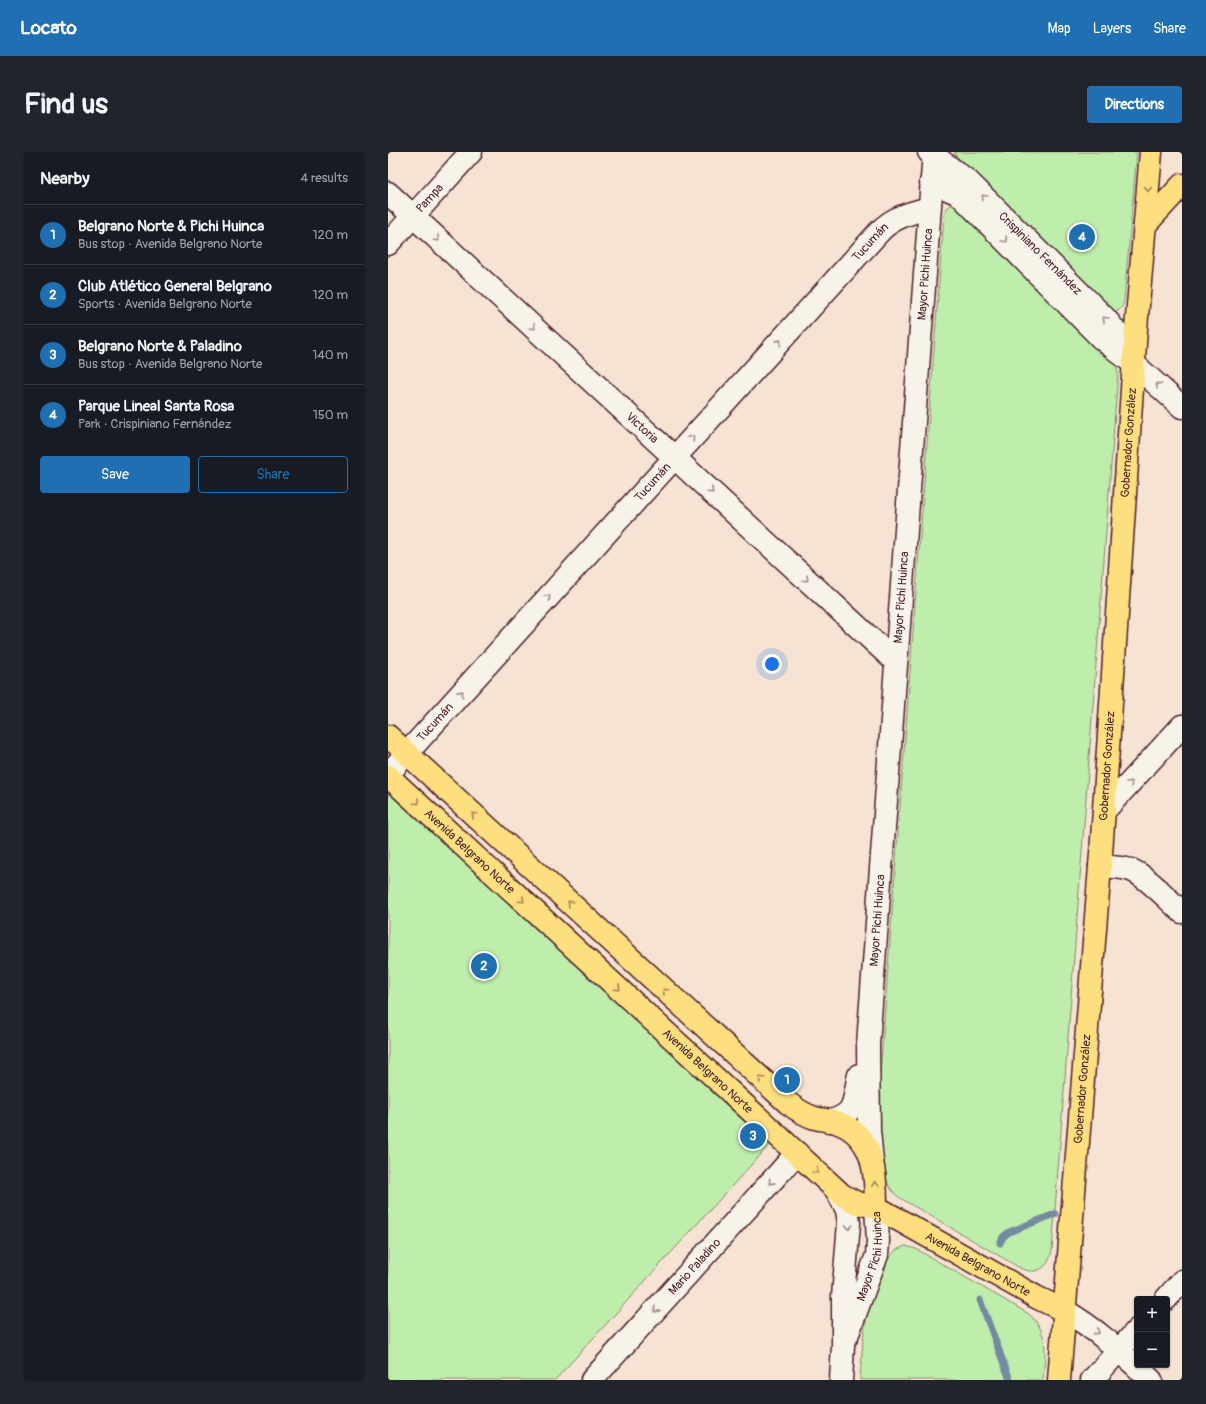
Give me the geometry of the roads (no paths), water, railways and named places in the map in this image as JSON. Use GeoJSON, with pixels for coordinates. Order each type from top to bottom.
{"type":"FeatureCollection","features":[{"type":"Feature","properties":{"kind":"main road","name":"Gobernador González"},"geometry":{"type":"LineString","coordinates":[[1059,1380],[1100,866],[1134,364],[1152,152]]}},
{"type":"Feature","properties":{"kind":"main road"},"geometry":{"type":"LineString","coordinates":[[1146,226],[1182,185]]}},
{"type":"Feature","properties":{"kind":"main road"},"geometry":{"type":"LineString","coordinates":[[388,736],[785,1100],[801,1112],[842,1125],[858,1136],[866,1146],[872,1161]]}},
{"type":"Feature","properties":{"kind":"main road","name":"Avenida Belgrano Norte"},"geometry":{"type":"LineString","coordinates":[[388,775],[837,1191],[857,1203],[876,1207],[1027,1293],[1065,1311]]}},
{"type":"Feature","properties":{"kind":"main road"},"geometry":{"type":"LineString","coordinates":[[797,1153],[793,1143],[796,1131],[801,1124],[809,1119],[822,1119]]}},
{"type":"Feature","properties":{"kind":"main road","name":"Mayor Pichi Huinca"},"geometry":{"type":"LineString","coordinates":[[872,1161],[876,1184],[876,1207]]}},
{"type":"Feature","properties":{"kind":"street","name":"Pampa"},"geometry":{"type":"LineString","coordinates":[[388,244],[471,152]]}},
{"type":"Feature","properties":{"kind":"street","name":"Mayor Pichi Huinca"},"geometry":{"type":"LineString","coordinates":[[872,1161],[869,1131],[868,1044],[932,153]]}},
{"type":"Feature","properties":{"kind":"street","name":"Crispiniano Fernández"},"geometry":{"type":"LineString","coordinates":[[932,153],[968,181],[1106,319],[1121,339],[1134,364]]}},
{"type":"Feature","properties":{"kind":"street","name":"Crispiniano Fernández"},"geometry":{"type":"LineString","coordinates":[[931,182],[959,194],[1101,338],[1134,364],[1182,407]]}},
{"type":"Feature","properties":{"kind":"street","name":"Victoria"},"geometry":{"type":"LineString","coordinates":[[388,193],[896,662]]}},
{"type":"Feature","properties":{"kind":"street","name":"Tucumán"},"geometry":{"type":"LineString","coordinates":[[388,775],[884,226],[896,218],[929,208]]}},
{"type":"Feature","properties":{"kind":"street"},"geometry":{"type":"LineString","coordinates":[[1104,811],[1182,726]]}},
{"type":"Feature","properties":{"kind":"street"},"geometry":{"type":"LineString","coordinates":[[1100,866],[1125,869],[1135,872],[1144,878],[1182,912]]}},
{"type":"Feature","properties":{"kind":"street","name":"Mayor Pichi Huinca"},"geometry":{"type":"LineString","coordinates":[[822,1119],[841,1118],[852,1107],[855,1101],[859,1074],[868,1044]]}},
{"type":"Feature","properties":{"kind":"street","name":"Mario Paladino"},"geometry":{"type":"LineString","coordinates":[[592,1380],[797,1153]]}},
{"type":"Feature","properties":{"kind":"street","name":"Mayor Pichi Huinca"},"geometry":{"type":"LineString","coordinates":[[837,1191],[847,1210],[849,1223],[843,1297],[844,1346],[841,1380]]}},
{"type":"Feature","properties":{"kind":"street","name":"Mayor Pichi Huinca"},"geometry":{"type":"LineString","coordinates":[[844,1346],[876,1255],[878,1241],[876,1207]]}},
{"type":"Feature","properties":{"kind":"street"},"geometry":{"type":"LineString","coordinates":[[1169,1296],[1182,1281]]}},
{"type":"Feature","properties":{"kind":"street"},"geometry":{"type":"LineString","coordinates":[[1065,1311],[1093,1329],[1119,1350],[1151,1380]]}},
{"type":"Feature","properties":{"kind":"street"},"geometry":{"type":"LineString","coordinates":[[1092,1380],[1135,1332]]}},
{"type":"Feature","properties":{"kind":"waterway"},"geometry":{"type":"LineString","coordinates":[[1000,1243],[1003,1237],[1009,1232],[1055,1214]]}},
{"type":"Feature","properties":{"kind":"waterway"},"geometry":{"type":"LineString","coordinates":[[980,1300],[1010,1380]]}},
{"type":"Feature","properties":{"kind":"place","name":"Parque Lineal Santa Rosa"},"geometry":{"type":"Point","coordinates":[1082,237]}},
{"type":"Feature","properties":{"kind":"place","name":"Club Atlético General Belgrano"},"geometry":{"type":"Point","coordinates":[484,966]}},
{"type":"Feature","properties":{"kind":"place","name":"Belgrano Norte & Pichi Huinca"},"geometry":{"type":"Point","coordinates":[787,1080]}},
{"type":"Feature","properties":{"kind":"place","name":"Belgrano Norte & Paladino"},"geometry":{"type":"Point","coordinates":[753,1136]}}]}
